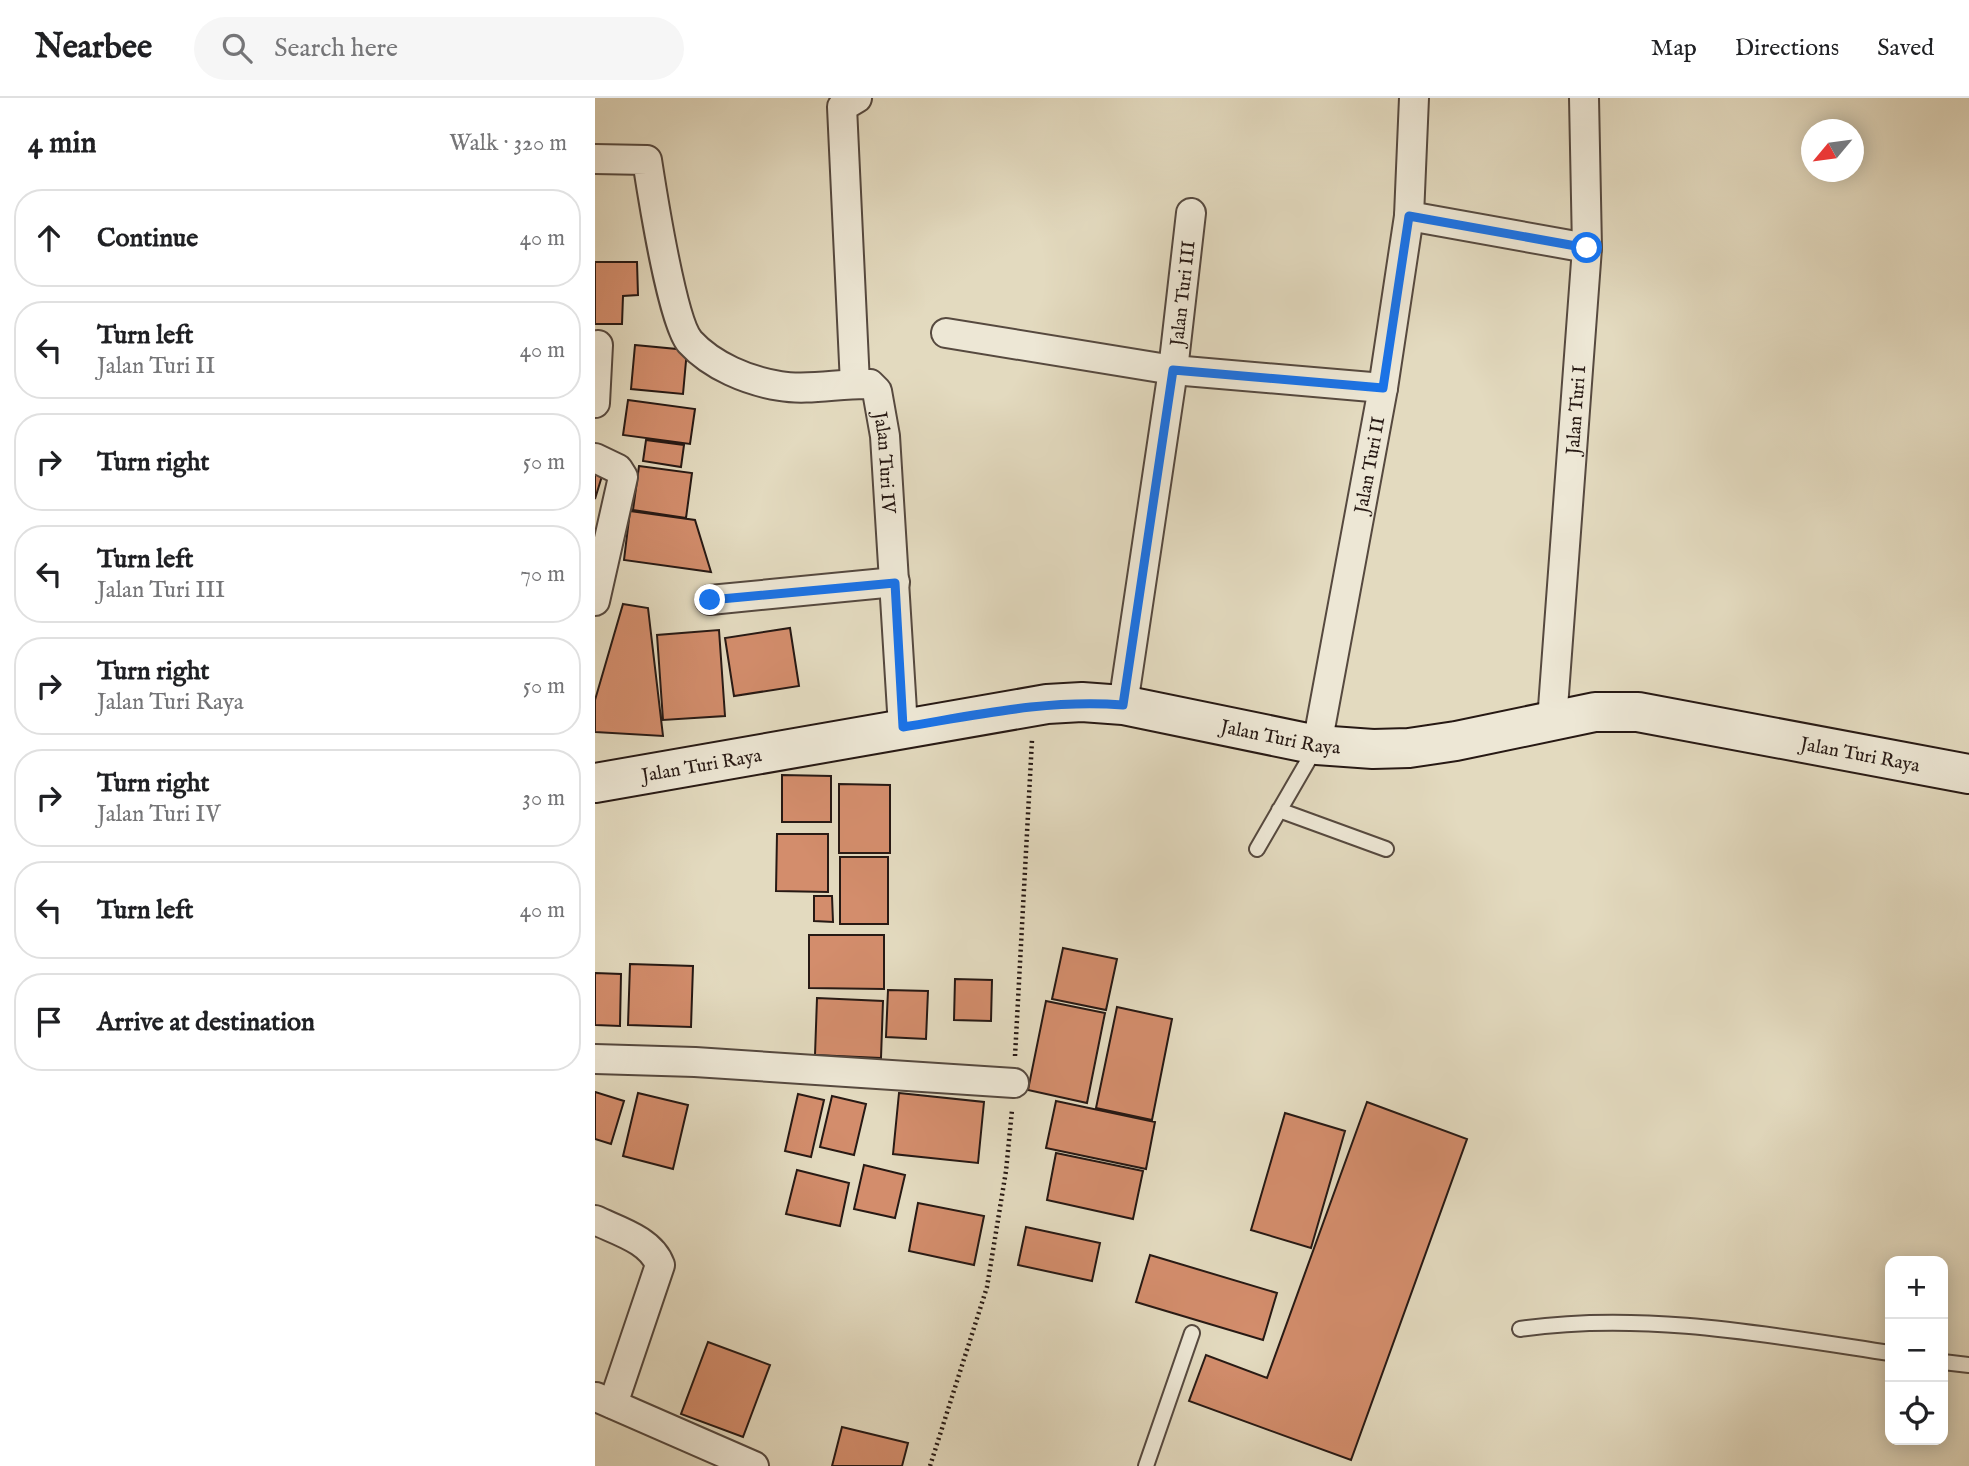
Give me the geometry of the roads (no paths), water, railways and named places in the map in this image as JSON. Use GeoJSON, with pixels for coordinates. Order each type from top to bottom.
{"type":"FeatureCollection","features":[{"type":"Feature","properties":{"kind":"street"},"geometry":{"type":"LineString","coordinates":[[595,159],[647,160],[673,295],[688,340],[717,363],[750,379],[782,387],[855,384],[842,107],[857,98]]}},
{"type":"Feature","properties":{"kind":"street","name":"Jalan Turi II"},"geometry":{"type":"LineString","coordinates":[[1317,745],[1383,388],[1409,216],[1414,98]]}},
{"type":"Feature","properties":{"kind":"street","name":"Jalan Turi I"},"geometry":{"type":"LineString","coordinates":[[1552,721],[1587,248],[1584,98]]}},
{"type":"Feature","properties":{"kind":"street","name":"Jalan Turi III"},"geometry":{"type":"LineString","coordinates":[[1123,705],[1173,370],[1191,213]]}},
{"type":"Feature","properties":{"kind":"street"},"geometry":{"type":"LineString","coordinates":[[1409,216],[1587,248]]}},
{"type":"Feature","properties":{"kind":"street"},"geometry":{"type":"LineString","coordinates":[[946,333],[1173,370],[1383,388]]}},
{"type":"Feature","properties":{"kind":"street"},"geometry":{"type":"LineString","coordinates":[[595,403],[598,345]]}},
{"type":"Feature","properties":{"kind":"street","name":"Jalan Turi IV"},"geometry":{"type":"LineString","coordinates":[[855,384],[870,384],[877,391],[885,436],[903,727]]}},
{"type":"Feature","properties":{"kind":"street"},"geometry":{"type":"LineString","coordinates":[[595,458],[618,469],[623,477],[595,601]]}},
{"type":"Feature","properties":{"kind":"street"},"geometry":{"type":"LineString","coordinates":[[710,600],[895,583]]}},
{"type":"Feature","properties":{"kind":"street","name":"Jalan Turi Raya"},"geometry":{"type":"LineString","coordinates":[[595,783],[1034,705],[1082,702],[1123,705],[1317,745],[1409,748],[1595,712],[1638,712],[1969,774]]}},
{"type":"Feature","properties":{"kind":"street"},"geometry":{"type":"LineString","coordinates":[[595,1059],[695,1062],[1014,1083]]}},
{"type":"Feature","properties":{"kind":"street"},"geometry":{"type":"LineString","coordinates":[[595,1220],[644,1244],[655,1253],[660,1265],[604,1400],[754,1466]]}},
{"type":"Feature","properties":{"kind":"lane"},"geometry":{"type":"LineString","coordinates":[[1257,849],[1301,778],[1317,745]]}},
{"type":"Feature","properties":{"kind":"lane"},"geometry":{"type":"LineString","coordinates":[[1279,810],[1386,849]]}},
{"type":"Feature","properties":{"kind":"lane"},"geometry":{"type":"LineString","coordinates":[[1520,1329],[1570,1322],[1648,1325],[1771,1335],[1885,1352]]}},
{"type":"Feature","properties":{"kind":"lane"},"geometry":{"type":"LineString","coordinates":[[1146,1466],[1192,1334]]}},
{"type":"Feature","properties":{"kind":"lane"},"geometry":{"type":"LineString","coordinates":[[1948,1363],[1969,1365]]}}]}
